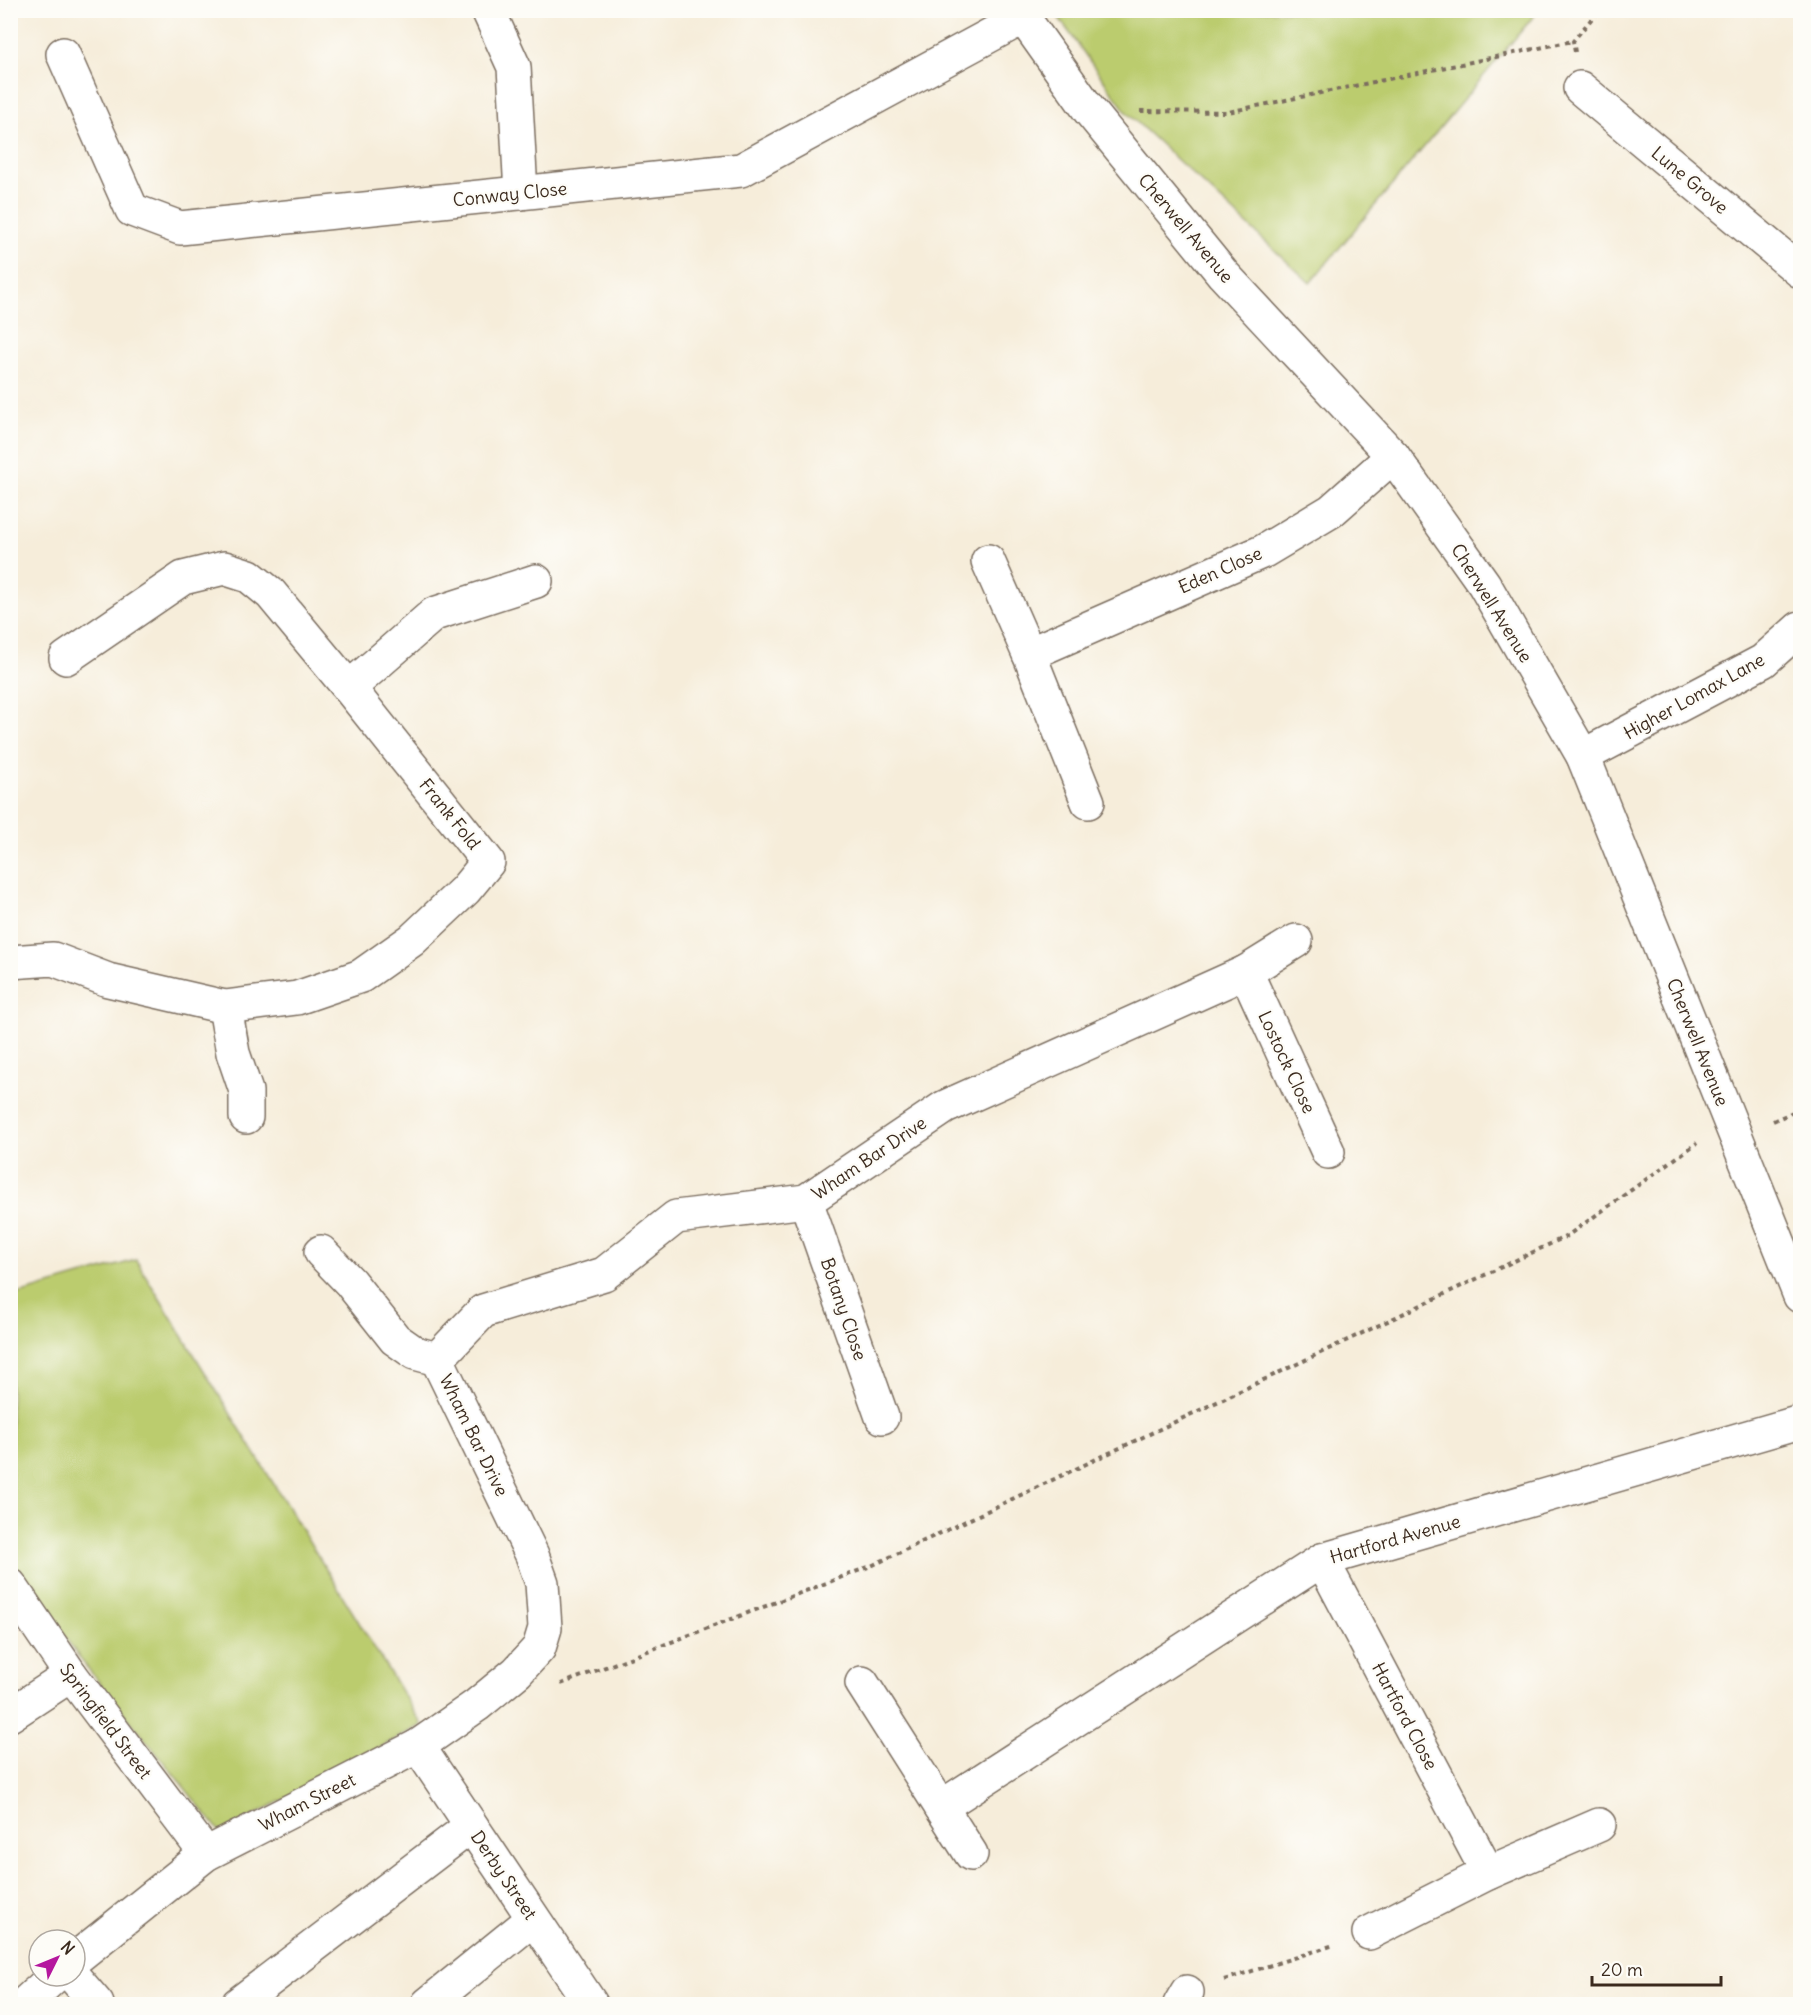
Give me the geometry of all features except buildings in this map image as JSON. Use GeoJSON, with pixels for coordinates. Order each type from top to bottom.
{"type":"FeatureCollection","features":[{"type":"Feature","properties":{"kind":"street"},"geometry":{"type":"LineString","coordinates":[[488,10],[514,67],[521,193]]}},
{"type":"Feature","properties":{"kind":"street","name":"Conway Close"},"geometry":{"type":"LineString","coordinates":[[63,54],[132,210],[180,228],[741,170],[1020,14]]}},
{"type":"Feature","properties":{"kind":"street","name":"Cherwell Avenue"},"geometry":{"type":"LineString","coordinates":[[1020,14],[1089,110],[1223,274],[1393,456],[1484,584],[1583,756],[1800,1296]]}},
{"type":"Feature","properties":{"kind":"street","name":"Lune Grove"},"geometry":{"type":"LineString","coordinates":[[1580,88],[1800,271]]}},
{"type":"Feature","properties":{"kind":"street","name":"Eden Close"},"geometry":{"type":"LineString","coordinates":[[1029,654],[1264,551],[1331,511],[1393,456]]}},
{"type":"Feature","properties":{"kind":"street"},"geometry":{"type":"LineString","coordinates":[[988,561],[1029,654],[1088,802]]}},
{"type":"Feature","properties":{"kind":"street","name":"Frank Fold"},"geometry":{"type":"LineString","coordinates":[[10,962],[53,959],[108,980],[225,1006],[297,998],[361,976],[412,940],[465,890],[488,862],[271,594],[249,576],[224,568],[183,578],[66,658]]}},
{"type":"Feature","properties":{"kind":"street"},"geometry":{"type":"LineString","coordinates":[[349,688],[434,614],[536,581]]}},
{"type":"Feature","properties":{"kind":"street","name":"Higher Lomax Lane"},"geometry":{"type":"LineString","coordinates":[[1583,756],[1763,661],[1800,628]]}},
{"type":"Feature","properties":{"kind":"street","name":"Wham Bar Drive"},"geometry":{"type":"LineString","coordinates":[[531,1657],[545,1628],[542,1583],[532,1555],[437,1359],[483,1311],[604,1274],[676,1217],[806,1201],[945,1107],[1246,972],[1296,940]]}},
{"type":"Feature","properties":{"kind":"street","name":"Lostock Close"},"geometry":{"type":"LineString","coordinates":[[1246,972],[1328,1152]]}},
{"type":"Feature","properties":{"kind":"street"},"geometry":{"type":"LineString","coordinates":[[225,1006],[233,1053],[246,1091],[246,1117]]}},
{"type":"Feature","properties":{"kind":"street","name":"Botany Close"},"geometry":{"type":"LineString","coordinates":[[806,1201],[882,1417]]}},
{"type":"Feature","properties":{"kind":"street"},"geometry":{"type":"LineString","coordinates":[[321,1252],[350,1281],[395,1339],[415,1353],[437,1359]]}},
{"type":"Feature","properties":{"kind":"street","name":"Hartford Avenue"},"geometry":{"type":"LineString","coordinates":[[941,1807],[1322,1560],[1800,1422]]}},
{"type":"Feature","properties":{"kind":"street","name":"Hartford Close"},"geometry":{"type":"LineString","coordinates":[[1322,1560],[1488,1873]]}},
{"type":"Feature","properties":{"kind":"street","name":"Springfield Street"},"geometry":{"type":"LineString","coordinates":[[10,1585],[71,1675],[206,1854]]}},
{"type":"Feature","properties":{"kind":"street","name":"Wham Street"},"geometry":{"type":"LineString","coordinates":[[87,1949],[206,1854],[418,1746],[477,1706],[531,1657]]}},
{"type":"Feature","properties":{"kind":"street"},"geometry":{"type":"LineString","coordinates":[[10,1715],[71,1675]]}},
{"type":"Feature","properties":{"kind":"street"},"geometry":{"type":"LineString","coordinates":[[862,1683],[971,1854]]}},
{"type":"Feature","properties":{"kind":"street","name":"Derby Street"},"geometry":{"type":"LineString","coordinates":[[418,1746],[591,2004]]}},
{"type":"Feature","properties":{"kind":"street"},"geometry":{"type":"LineString","coordinates":[[1369,1933],[1488,1873],[1599,1825]]}},
{"type":"Feature","properties":{"kind":"street"},"geometry":{"type":"LineString","coordinates":[[238,2004],[471,1826]]}},
{"type":"Feature","properties":{"kind":"street"},"geometry":{"type":"LineString","coordinates":[[428,2004],[533,1919]]}},
{"type":"Feature","properties":{"kind":"street"},"geometry":{"type":"LineString","coordinates":[[24,2004],[42,1988]]}},
{"type":"Feature","properties":{"kind":"street"},"geometry":{"type":"LineString","coordinates":[[83,1988],[97,2004]]}},
{"type":"Feature","properties":{"kind":"path"},"geometry":{"type":"LineString","coordinates":[[1089,110],[1228,112],[1573,42]]}},
{"type":"Feature","properties":{"kind":"path"},"geometry":{"type":"LineString","coordinates":[[531,1657],[552,1687],[871,1566],[1567,1236],[1729,1120]]}},
{"type":"Feature","properties":{"kind":"path"},"geometry":{"type":"LineString","coordinates":[[1183,1998],[1369,1933]]}},
{"type":"Feature","properties":{"kind":"green space"},"geometry":{"type":"Polygon","coordinates":[[[1054,11],[1538,11],[1310,283],[1127,113],[1054,11]]]}},
{"type":"Feature","properties":{"kind":"green space"},"geometry":{"type":"Polygon","coordinates":[[[136,1260],[422,1725],[221,1833],[81,1660],[11,1560],[11,1296],[136,1260]]]}}]}
